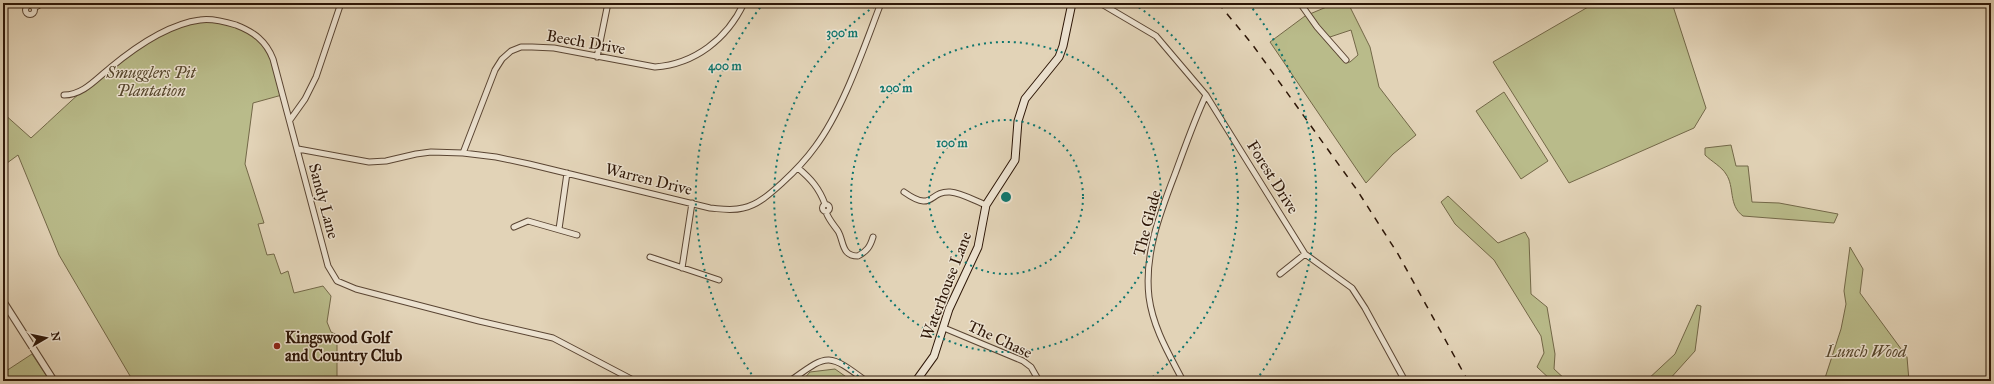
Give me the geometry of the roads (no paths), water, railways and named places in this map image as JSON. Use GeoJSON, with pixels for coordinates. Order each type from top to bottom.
{"type":"FeatureCollection","features":[{"type":"Feature","properties":{"kind":"main road","name":"Waterhouse Lane"},"geometry":{"type":"LineString","coordinates":[[916,381],[934,356],[949,309],[978,247],[986,205],[1015,160],[1018,121],[1025,98],[1059,57],[1063,46],[1072,3]]}},
{"type":"Feature","properties":{"kind":"street"},"geometry":{"type":"LineString","coordinates":[[31,5],[43,3]]}},
{"type":"Feature","properties":{"kind":"street"},"geometry":{"type":"LineString","coordinates":[[290,120],[305,99],[316,77],[341,3]]}},
{"type":"Feature","properties":{"kind":"street"},"geometry":{"type":"LineString","coordinates":[[597,57],[608,3]]}},
{"type":"Feature","properties":{"kind":"street","name":"Beech Drive"},"geometry":{"type":"LineString","coordinates":[[463,153],[495,70],[502,59],[511,51],[521,47],[544,47],[654,67],[685,61],[714,44],[727,30],[744,3]]}},
{"type":"Feature","properties":{"kind":"street","name":"Warren Drive"},"geometry":{"type":"LineString","coordinates":[[298,149],[368,162],[386,161],[416,154],[463,153],[529,164],[692,203],[729,210],[745,208],[761,200],[775,189],[798,168],[816,146],[838,108],[881,3]]}},
{"type":"Feature","properties":{"kind":"street","name":"Forest Drive"},"geometry":{"type":"LineString","coordinates":[[1100,3],[1156,36],[1206,95],[1305,254],[1352,288],[1365,308],[1405,381]]}},
{"type":"Feature","properties":{"kind":"street"},"geometry":{"type":"LineString","coordinates":[[1300,3],[1317,28],[1346,60]]}},
{"type":"Feature","properties":{"kind":"street","name":"Sandy Lane"},"geometry":{"type":"LineString","coordinates":[[64,95],[78,93],[85,89],[142,44],[181,24],[208,19],[229,23],[248,30],[261,39],[273,59],[328,266],[337,281],[356,289],[479,321],[553,338],[635,381]]}},
{"type":"Feature","properties":{"kind":"street","name":"The Glade"},"geometry":{"type":"LineString","coordinates":[[1183,381],[1158,332],[1149,297],[1149,259],[1161,212],[1192,127],[1206,95]]}},
{"type":"Feature","properties":{"kind":"street"},"geometry":{"type":"LineString","coordinates":[[798,168],[815,182],[825,204],[822,209],[826,212],[829,220],[839,234],[843,247],[850,254],[858,256],[866,251],[869,248],[873,237]]}},
{"type":"Feature","properties":{"kind":"street"},"geometry":{"type":"LineString","coordinates":[[559,229],[567,173]]}},
{"type":"Feature","properties":{"kind":"street"},"geometry":{"type":"LineString","coordinates":[[904,192],[920,201],[931,200],[944,193],[952,193],[986,205]]}},
{"type":"Feature","properties":{"kind":"street"},"geometry":{"type":"LineString","coordinates":[[682,268],[692,203]]}},
{"type":"Feature","properties":{"kind":"street"},"geometry":{"type":"LineString","coordinates":[[514,226],[528,221],[577,235]]}},
{"type":"Feature","properties":{"kind":"street"},"geometry":{"type":"LineString","coordinates":[[1280,274],[1305,254]]}},
{"type":"Feature","properties":{"kind":"street"},"geometry":{"type":"LineString","coordinates":[[650,257],[719,280]]}},
{"type":"Feature","properties":{"kind":"street"},"geometry":{"type":"LineString","coordinates":[[3,301],[54,381]]}},
{"type":"Feature","properties":{"kind":"street","name":"The Chase"},"geometry":{"type":"LineString","coordinates":[[944,328],[1023,361],[1031,368],[1039,381]]}},
{"type":"Feature","properties":{"kind":"street"},"geometry":{"type":"LineString","coordinates":[[790,381],[815,363],[831,359],[842,363],[866,381]]}},
{"type":"Feature","properties":{"kind":"railway"},"geometry":{"type":"LineString","coordinates":[[1218,3],[1252,44],[1357,190],[1398,254],[1468,381]]}},
{"type":"Feature","properties":{"kind":"place","name":"Kingswood Golf and Country Club"},"geometry":{"type":"Point","coordinates":[277,346]}},
{"type":"Feature","properties":{"kind":"park label","name":"Smugglers Pit Plantation"},"geometry":{"type":"Point","coordinates":[151,81]}},
{"type":"Feature","properties":{"kind":"park label","name":"Lunch Wood"},"geometry":{"type":"Point","coordinates":[1866,351]}}]}
